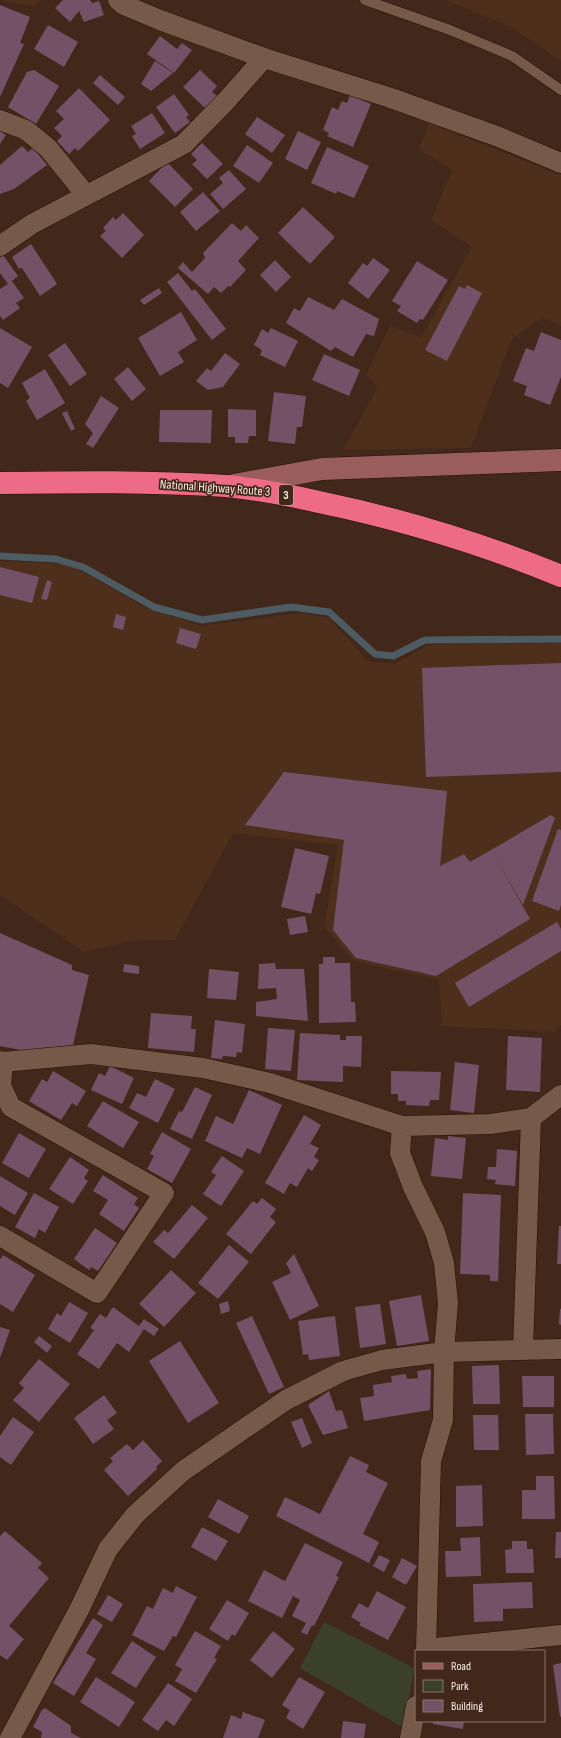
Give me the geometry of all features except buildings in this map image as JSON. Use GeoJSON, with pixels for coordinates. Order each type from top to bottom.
{"type":"FeatureCollection","features":[{"type":"Feature","properties":{"kind":"highway","name":"National Highway Route 3"},"geometry":{"type":"LineString","coordinates":[[0,483],[92,481],[227,486],[276,493],[357,509],[441,533],[523,560],[561,576]]}},
{"type":"Feature","properties":{"kind":"street"},"geometry":{"type":"LineString","coordinates":[[118,0],[124,5],[160,20],[264,58],[391,98],[499,137],[561,163]]}},
{"type":"Feature","properties":{"kind":"street"},"geometry":{"type":"LineString","coordinates":[[0,246],[32,224],[184,144],[226,101],[264,58]]}},
{"type":"Feature","properties":{"kind":"street"},"geometry":{"type":"LineString","coordinates":[[0,120],[26,130],[48,148],[86,195]]}},
{"type":"Feature","properties":{"kind":"street"},"geometry":{"type":"LineString","coordinates":[[227,486],[322,469],[561,460]]}},
{"type":"Feature","properties":{"kind":"street"},"geometry":{"type":"LineString","coordinates":[[0,1236],[97,1293],[164,1193],[11,1107],[1,1086],[2,1062],[91,1054],[203,1068],[270,1083],[402,1126],[490,1124],[531,1118],[561,1095]]}},
{"type":"Feature","properties":{"kind":"street"},"geometry":{"type":"LineString","coordinates":[[523,1350],[531,1118]]}},
{"type":"Feature","properties":{"kind":"street"},"geometry":{"type":"LineString","coordinates":[[402,1126],[400,1153],[413,1187],[435,1232],[444,1263],[448,1303],[444,1352],[443,1420],[431,1461],[426,1650],[561,1635]]}},
{"type":"Feature","properties":{"kind":"street"},"geometry":{"type":"LineString","coordinates":[[10,1738],[80,1608],[108,1549],[135,1515],[183,1471],[286,1400],[343,1371],[382,1360],[444,1352],[561,1349]]}},
{"type":"Feature","properties":{"kind":"street"},"geometry":{"type":"LineString","coordinates":[[410,1738],[415,1711]]}},
{"type":"Feature","properties":{"kind":"lane"},"geometry":{"type":"LineString","coordinates":[[365,0],[450,30],[512,56],[561,90]]}},
{"type":"Feature","properties":{"kind":"shaded area"},"geometry":{"type":"Polygon","coordinates":[[[3,0],[41,0],[34,7],[3,0]]]}},
{"type":"Feature","properties":{"kind":"shaded area"},"geometry":{"type":"Polygon","coordinates":[[[445,0],[561,0],[561,61],[511,27],[445,0]]]}},
{"type":"Feature","properties":{"kind":"shaded area"},"geometry":{"type":"Polygon","coordinates":[[[429,123],[561,175],[561,326],[543,317],[512,339],[471,448],[343,450],[378,387],[366,375],[390,325],[421,338],[472,247],[431,220],[452,170],[419,149],[429,123]]]}},
{"type":"Feature","properties":{"kind":"shaded area"},"geometry":{"type":"Polygon","coordinates":[[[0,561],[69,564],[144,607],[201,626],[301,613],[329,618],[368,661],[395,664],[428,645],[561,643],[561,1025],[556,1032],[442,1026],[439,980],[354,961],[324,927],[338,845],[233,833],[175,940],[130,941],[84,952],[0,895],[0,561]]]}},
{"type":"Feature","properties":{"kind":"green space"},"geometry":{"type":"Polygon","coordinates":[[[324,1622],[414,1668],[404,1728],[300,1668],[324,1622]]]}},
{"type":"Feature","properties":{"kind":"waterway"},"geometry":{"type":"LineString","coordinates":[[0,556],[56,559],[83,567],[154,607],[202,620],[291,607],[329,612],[375,654],[393,656],[425,640],[561,639]]}}]}
